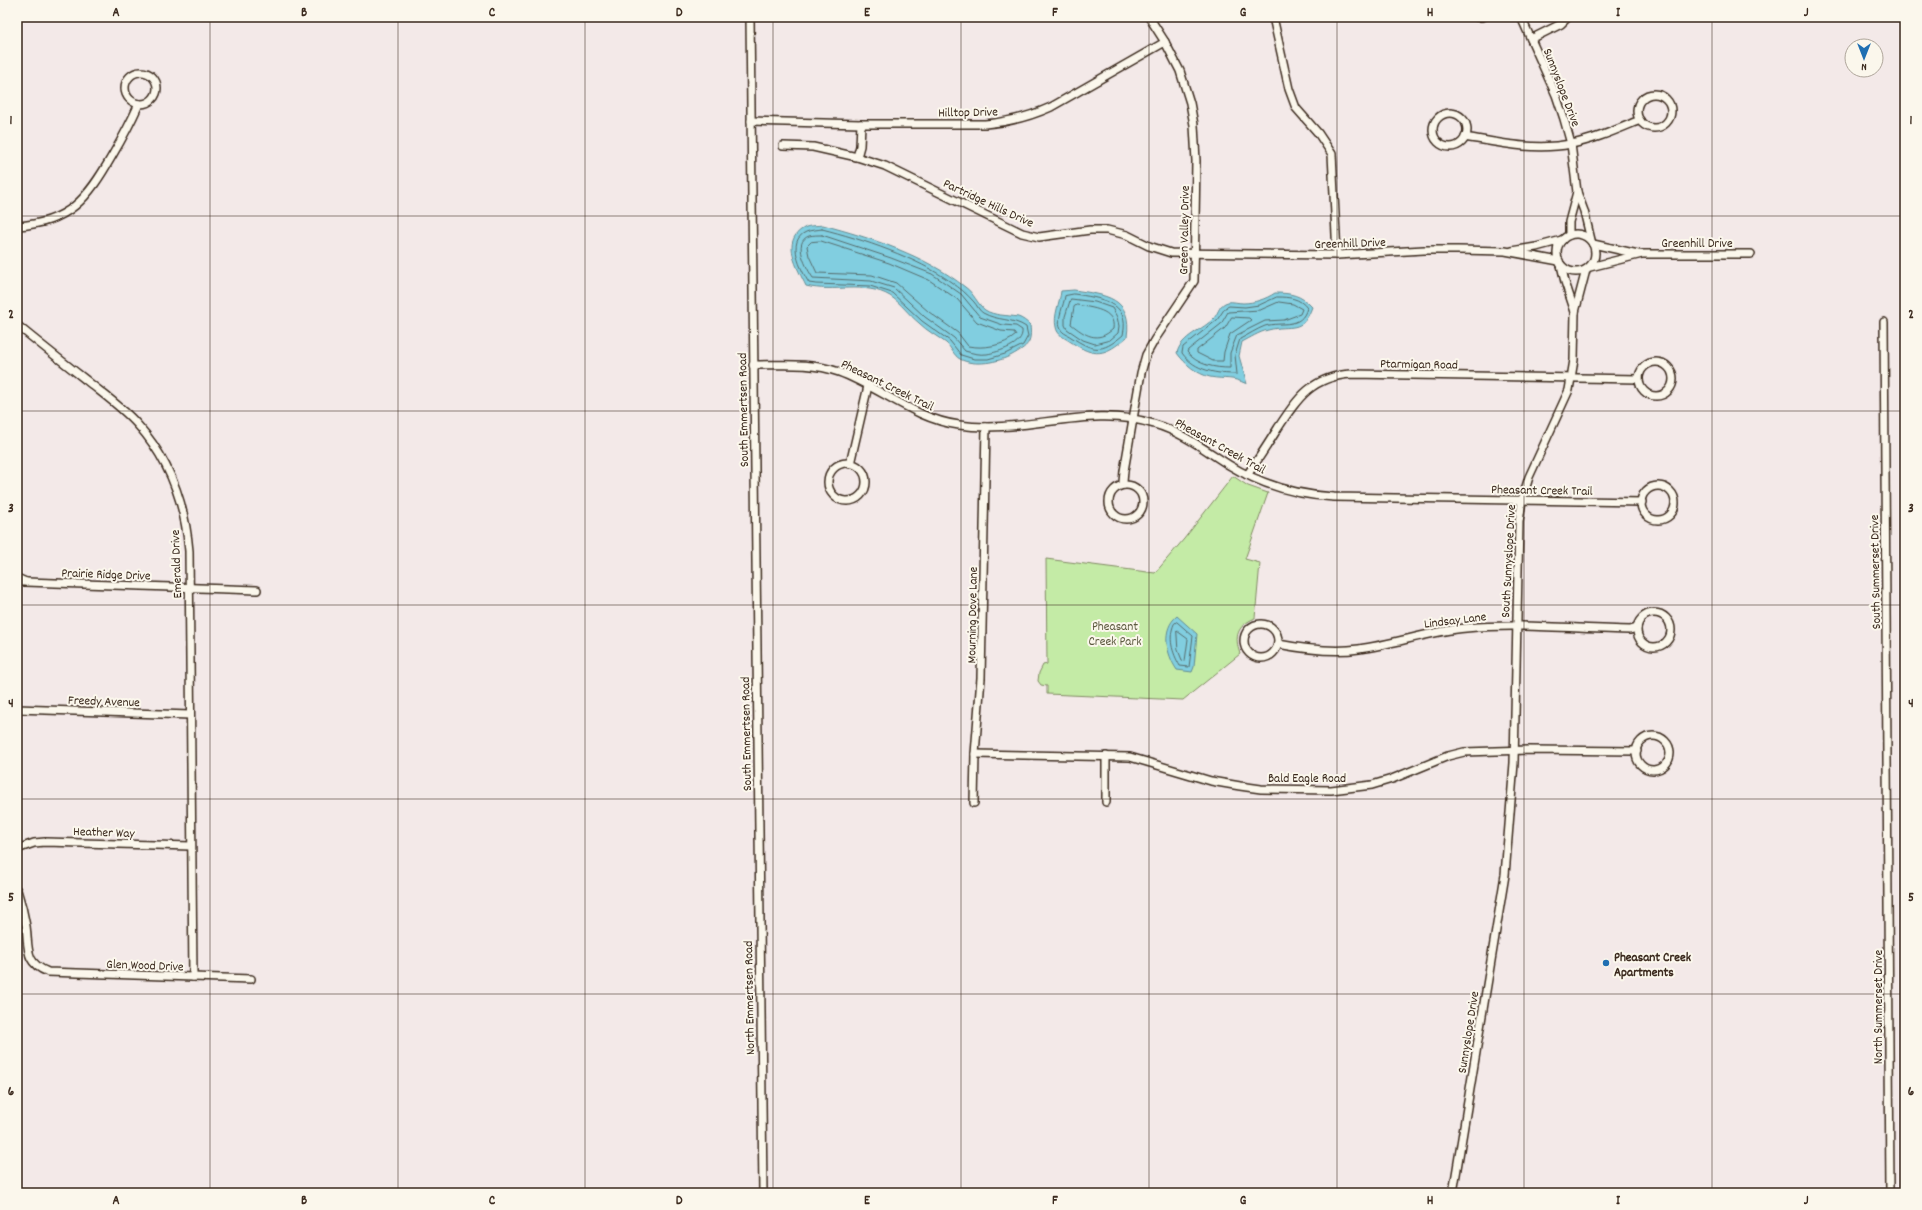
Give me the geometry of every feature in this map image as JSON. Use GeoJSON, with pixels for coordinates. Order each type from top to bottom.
{"type":"FeatureCollection","features":[{"type":"Feature","properties":{"kind":"street","name":"South Emmertsen Road"},"geometry":{"type":"LineString","coordinates":[[750,17],[757,802]]}},
{"type":"Feature","properties":{"kind":"street","name":"Green Valley Drive"},"geometry":{"type":"LineString","coordinates":[[1124,486],[1124,471],[1141,373],[1146,355],[1194,281],[1196,161],[1194,125],[1183,81],[1165,42],[1149,17]]}},
{"type":"Feature","properties":{"kind":"street"},"geometry":{"type":"LineString","coordinates":[[1273,17],[1289,89],[1296,108],[1318,133],[1332,154],[1337,255]]}},
{"type":"Feature","properties":{"kind":"street"},"geometry":{"type":"LineString","coordinates":[[1477,17],[1483,17]]}},
{"type":"Feature","properties":{"kind":"street","name":"Sunnyslope Drive"},"geometry":{"type":"LineString","coordinates":[[1521,17],[1556,94],[1571,144],[1577,192],[1584,211],[1592,242]]}},
{"type":"Feature","properties":{"kind":"street"},"geometry":{"type":"LineString","coordinates":[[1531,39],[1561,24],[1568,17]]}},
{"type":"Feature","properties":{"kind":"street","name":"Hilltop Drive"},"geometry":{"type":"LineString","coordinates":[[751,121],[861,124],[985,124],[1018,119],[1051,107],[1165,42]]}},
{"type":"Feature","properties":{"kind":"street"},"geometry":{"type":"LineString","coordinates":[[140,72],[150,74],[154,78],[157,88],[153,98],[149,102],[139,104],[129,99],[126,95],[124,85],[130,76],[140,72]]}},
{"type":"Feature","properties":{"kind":"street"},"geometry":{"type":"LineString","coordinates":[[1652,94],[1667,100],[1671,111],[1668,121],[1664,125],[1659,127],[1648,127],[1640,120],[1637,110],[1642,100],[1652,94]]}},
{"type":"Feature","properties":{"kind":"street"},"geometry":{"type":"LineString","coordinates":[[17,226],[42,223],[56,218],[82,200],[98,181],[131,123],[139,104]]}},
{"type":"Feature","properties":{"kind":"street"},"geometry":{"type":"LineString","coordinates":[[1449,113],[1460,116],[1466,126],[1465,138],[1457,145],[1452,147],[1442,145],[1435,138],[1433,128],[1434,122],[1438,118],[1449,113]]}},
{"type":"Feature","properties":{"kind":"street"},"geometry":{"type":"LineString","coordinates":[[1465,138],[1511,146],[1571,144],[1640,120]]}},
{"type":"Feature","properties":{"kind":"street"},"geometry":{"type":"LineString","coordinates":[[857,157],[860,146],[861,124]]}},
{"type":"Feature","properties":{"kind":"street","name":"Partridge Hills Drive"},"geometry":{"type":"LineString","coordinates":[[783,146],[813,147],[857,157],[885,166],[1022,233],[1039,237],[1090,230],[1107,230],[1127,235],[1149,246],[1171,253],[1195,253]]}},
{"type":"Feature","properties":{"kind":"street","name":"Sunnyslope Drive"},"geometry":{"type":"LineString","coordinates":[[1569,235],[1570,222],[1577,192]]}},
{"type":"Feature","properties":{"kind":"street"},"geometry":{"type":"LineString","coordinates":[[1582,234],[1592,242],[1596,253],[1593,263],[1588,268],[1575,272],[1570,271],[1560,263],[1557,249],[1562,240],[1569,235],[1582,234]]}},
{"type":"Feature","properties":{"kind":"street","name":"Greenhill Drive"},"geometry":{"type":"LineString","coordinates":[[1505,252],[1536,247],[1562,240]]}},
{"type":"Feature","properties":{"kind":"street","name":"Greenhill Drive"},"geometry":{"type":"LineString","coordinates":[[1592,242],[1642,254],[1751,254]]}},
{"type":"Feature","properties":{"kind":"street","name":"Greenhill Drive"},"geometry":{"type":"LineString","coordinates":[[1195,253],[1337,255],[1424,250],[1505,252],[1560,263]]}},
{"type":"Feature","properties":{"kind":"street","name":"Greenhill Drive"},"geometry":{"type":"LineString","coordinates":[[1588,268],[1642,254]]}},
{"type":"Feature","properties":{"kind":"street","name":"South Sunnyslope Drive"},"geometry":{"type":"LineString","coordinates":[[1560,263],[1575,312]]}},
{"type":"Feature","properties":{"kind":"street","name":"South Sunnyslope Drive"},"geometry":{"type":"LineString","coordinates":[[1505,875],[1514,750],[1518,542],[1522,500],[1538,457],[1564,403],[1572,377],[1574,360],[1575,312],[1588,268]]}},
{"type":"Feature","properties":{"kind":"street","name":"South Summerset Drive"},"geometry":{"type":"LineString","coordinates":[[1884,322],[1888,822]]}},
{"type":"Feature","properties":{"kind":"street","name":"Emerald Drive"},"geometry":{"type":"LineString","coordinates":[[17,326],[120,408],[137,424],[160,454],[172,477],[182,507],[189,551],[193,977]]}},
{"type":"Feature","properties":{"kind":"street"},"geometry":{"type":"LineString","coordinates":[[1658,363],[1668,368],[1673,378],[1673,383],[1667,392],[1657,396],[1647,393],[1643,389],[1640,379],[1640,374],[1648,365],[1658,363]]}},
{"type":"Feature","properties":{"kind":"street","name":"Pheasant Creek Trail"},"geometry":{"type":"LineString","coordinates":[[753,365],[822,368],[850,377],[917,413],[935,420],[958,425],[986,428],[1104,416],[1133,418],[1154,424],[1185,437],[1247,475],[1277,488],[1318,496],[1642,502]]}},
{"type":"Feature","properties":{"kind":"street","name":"Ptarmigan Road"},"geometry":{"type":"LineString","coordinates":[[1247,475],[1299,397],[1315,384],[1333,376],[1352,374],[1640,379]]}},
{"type":"Feature","properties":{"kind":"street"},"geometry":{"type":"LineString","coordinates":[[850,464],[868,386]]}},
{"type":"Feature","properties":{"kind":"street","name":"Mourning Dove Lane"},"geometry":{"type":"LineString","coordinates":[[974,803],[975,754],[981,678],[986,428]]}},
{"type":"Feature","properties":{"kind":"street"},"geometry":{"type":"LineString","coordinates":[[844,464],[850,464],[861,470],[865,475],[866,488],[858,498],[846,501],[835,497],[831,492],[829,480],[834,469],[844,464]]}},
{"type":"Feature","properties":{"kind":"street"},"geometry":{"type":"LineString","coordinates":[[1124,486],[1134,488],[1138,491],[1143,500],[1140,511],[1132,518],[1127,519],[1116,516],[1110,507],[1111,495],[1118,487],[1124,486]]}},
{"type":"Feature","properties":{"kind":"street"},"geometry":{"type":"LineString","coordinates":[[1656,487],[1661,487],[1671,492],[1674,496],[1675,507],[1669,516],[1658,520],[1653,519],[1644,512],[1642,502],[1646,492],[1656,487]]}},
{"type":"Feature","properties":{"kind":"street","name":"Prairie Ridge Drive"},"geometry":{"type":"LineString","coordinates":[[17,578],[26,582]]}},
{"type":"Feature","properties":{"kind":"street","name":"Prairie Ridge Drive"},"geometry":{"type":"LineString","coordinates":[[17,582],[257,590]]}},
{"type":"Feature","properties":{"kind":"street"},"geometry":{"type":"LineString","coordinates":[[1651,613],[1657,613],[1662,615],[1669,623],[1670,634],[1664,643],[1654,646],[1644,643],[1640,639],[1637,628],[1642,618],[1651,613]]}},
{"type":"Feature","properties":{"kind":"street"},"geometry":{"type":"LineString","coordinates":[[1263,624],[1273,629],[1276,633],[1278,644],[1272,654],[1262,658],[1256,657],[1247,650],[1244,640],[1246,634],[1253,626],[1263,624]]}},
{"type":"Feature","properties":{"kind":"street","name":"Lindsay Lane"},"geometry":{"type":"LineString","coordinates":[[1278,644],[1330,650],[1344,650],[1377,646],[1448,630],[1467,628],[1516,627],[1630,630],[1637,628]]}},
{"type":"Feature","properties":{"kind":"street","name":"Freedy Avenue"},"geometry":{"type":"LineString","coordinates":[[17,709],[190,715]]}},
{"type":"Feature","properties":{"kind":"street"},"geometry":{"type":"LineString","coordinates":[[1656,736],[1666,741],[1670,751],[1670,757],[1664,766],[1653,770],[1643,766],[1639,762],[1636,751],[1641,741],[1645,738],[1656,736]]}},
{"type":"Feature","properties":{"kind":"street","name":"Bald Eagle Road"},"geometry":{"type":"LineString","coordinates":[[975,754],[1130,757],[1211,781],[1240,786],[1261,789],[1331,790],[1372,785],[1392,779],[1450,755],[1485,751],[1514,750],[1636,751]]}},
{"type":"Feature","properties":{"kind":"street"},"geometry":{"type":"LineString","coordinates":[[1106,756],[1106,802]]}},
{"type":"Feature","properties":{"kind":"street","name":"North Emmertsen Road"},"geometry":{"type":"LineString","coordinates":[[757,802],[763,1193]]}},
{"type":"Feature","properties":{"kind":"street","name":"North Summerset Drive"},"geometry":{"type":"LineString","coordinates":[[1888,822],[1890,1193]]}},
{"type":"Feature","properties":{"kind":"street","name":"Heather Way"},"geometry":{"type":"LineString","coordinates":[[17,849],[34,843],[45,842],[191,846]]}},
{"type":"Feature","properties":{"kind":"street","name":"Sunnyslope Drive"},"geometry":{"type":"LineString","coordinates":[[1453,1193],[1505,875]]}},
{"type":"Feature","properties":{"kind":"street","name":"Glen Wood Drive"},"geometry":{"type":"LineString","coordinates":[[17,890],[26,928],[28,952],[31,959],[39,968],[53,973],[251,979]]}},
{"type":"Feature","properties":{"kind":"green space","name":"Pheasant Creek Park"},"geometry":{"type":"Polygon","coordinates":[[[1233,476],[1248,486],[1268,493],[1245,559],[1260,563],[1255,618],[1244,624],[1238,632],[1237,642],[1240,654],[1183,700],[1047,694],[1047,686],[1041,685],[1038,681],[1039,673],[1043,665],[1047,664],[1046,559],[1155,573],[1184,539],[1233,476]]]}},
{"type":"Feature","properties":{"kind":"water"},"geometry":{"type":"Polygon","coordinates":[[[823,225],[897,249],[933,266],[968,289],[985,310],[996,314],[1023,319],[1030,325],[1030,336],[1028,343],[1007,358],[986,363],[972,363],[958,358],[946,343],[922,326],[890,296],[870,289],[816,288],[806,286],[793,256],[793,240],[797,234],[806,227],[823,225]]]}},
{"type":"Feature","properties":{"kind":"water"},"geometry":{"type":"Polygon","coordinates":[[[1074,290],[1106,297],[1114,300],[1121,306],[1126,313],[1128,324],[1127,337],[1112,348],[1100,353],[1087,351],[1062,336],[1058,332],[1055,323],[1061,291],[1074,290]]]}},
{"type":"Feature","properties":{"kind":"water"},"geometry":{"type":"Polygon","coordinates":[[[1275,293],[1300,297],[1312,307],[1304,322],[1300,325],[1265,331],[1242,342],[1239,356],[1247,384],[1232,379],[1215,378],[1200,374],[1188,365],[1177,353],[1183,342],[1214,318],[1223,304],[1230,302],[1243,303],[1256,301],[1264,299],[1275,293]]]}},
{"type":"Feature","properties":{"kind":"water"},"geometry":{"type":"Polygon","coordinates":[[[1177,616],[1197,634],[1194,667],[1192,672],[1177,670],[1170,657],[1167,635],[1172,621],[1177,616]]]}},
{"type":"Feature","properties":{"kind":"place","name":"Pheasant Creek Apartments"},"geometry":{"type":"Point","coordinates":[1606,963]}}]}
